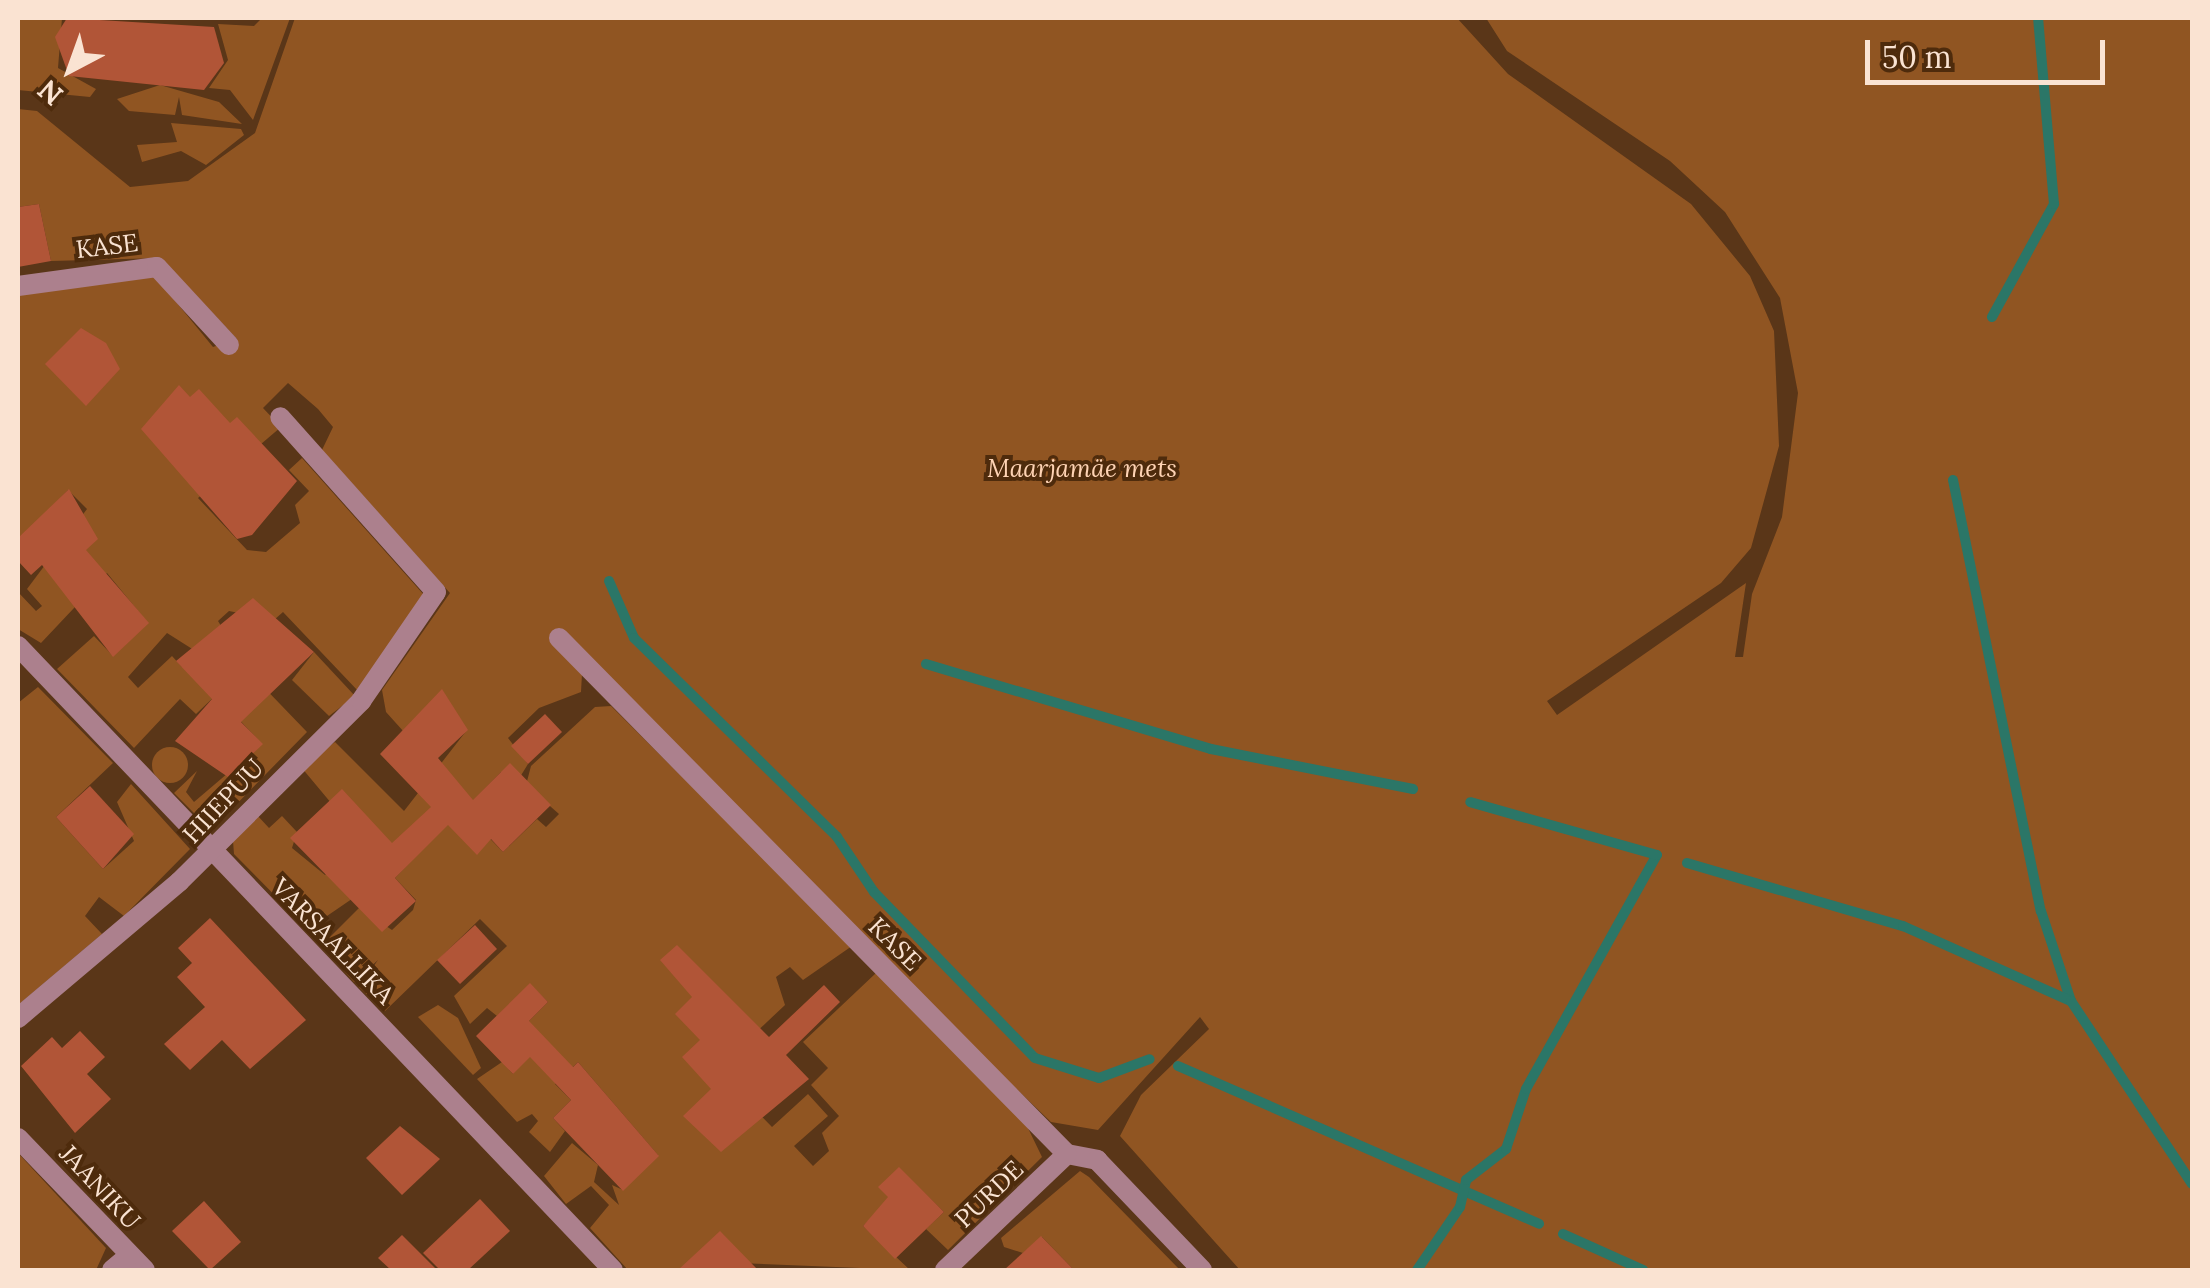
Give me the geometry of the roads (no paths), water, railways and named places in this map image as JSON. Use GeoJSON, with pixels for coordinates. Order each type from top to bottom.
{"type":"FeatureCollection","features":[{"type":"Feature","properties":{"kind":"street","name":"KASE"},"geometry":{"type":"LineString","coordinates":[[18,286],[157,267],[229,345]]}},
{"type":"Feature","properties":{"kind":"street","name":"HIIEPUU"},"geometry":{"type":"LineString","coordinates":[[18,1018],[212,850],[230,823],[376,684],[436,592],[280,417]]}},
{"type":"Feature","properties":{"kind":"street","name":"KASE"},"geometry":{"type":"LineString","coordinates":[[559,638],[1068,1154],[1096,1160],[1202,1270]]}},
{"type":"Feature","properties":{"kind":"street","name":"VARSAALLIKA"},"geometry":{"type":"LineString","coordinates":[[18,646],[612,1270]]}},
{"type":"Feature","properties":{"kind":"street","name":"JAANIKU"},"geometry":{"type":"LineString","coordinates":[[18,1138],[137,1263]]}},
{"type":"Feature","properties":{"kind":"street","name":"PURDE"},"geometry":{"type":"LineString","coordinates":[[946,1270],[1068,1154]]}},
{"type":"Feature","properties":{"kind":"street"},"geometry":{"type":"LineString","coordinates":[[112,1270],[137,1263]]}},
{"type":"Feature","properties":{"kind":"waterway"},"geometry":{"type":"LineString","coordinates":[[1992,317],[2054,204],[2038,18]]}},
{"type":"Feature","properties":{"kind":"waterway"},"geometry":{"type":"LineString","coordinates":[[1953,480],[2041,911],[2071,1001]]}},
{"type":"Feature","properties":{"kind":"waterway"},"geometry":{"type":"LineString","coordinates":[[609,581],[634,638],[837,837],[874,892],[1035,1058],[1099,1078],[1150,1059]]}},
{"type":"Feature","properties":{"kind":"waterway"},"geometry":{"type":"LineString","coordinates":[[926,664],[1211,749],[1413,789]]}},
{"type":"Feature","properties":{"kind":"waterway"},"geometry":{"type":"LineString","coordinates":[[1417,1270],[1460,1207],[1466,1180],[1506,1149],[1526,1089],[1657,855],[1470,802]]}},
{"type":"Feature","properties":{"kind":"waterway"},"geometry":{"type":"LineString","coordinates":[[1687,863],[1903,926],[2071,1001],[2192,1184]]}},
{"type":"Feature","properties":{"kind":"waterway"},"geometry":{"type":"LineString","coordinates":[[1178,1066],[1539,1224]]}},
{"type":"Feature","properties":{"kind":"waterway"},"geometry":{"type":"LineString","coordinates":[[1563,1234],[1643,1270]]}},
{"type":"Feature","properties":{"kind":"park label","name":"Maarjamäe mets"},"geometry":{"type":"Point","coordinates":[1082,468]}}]}
